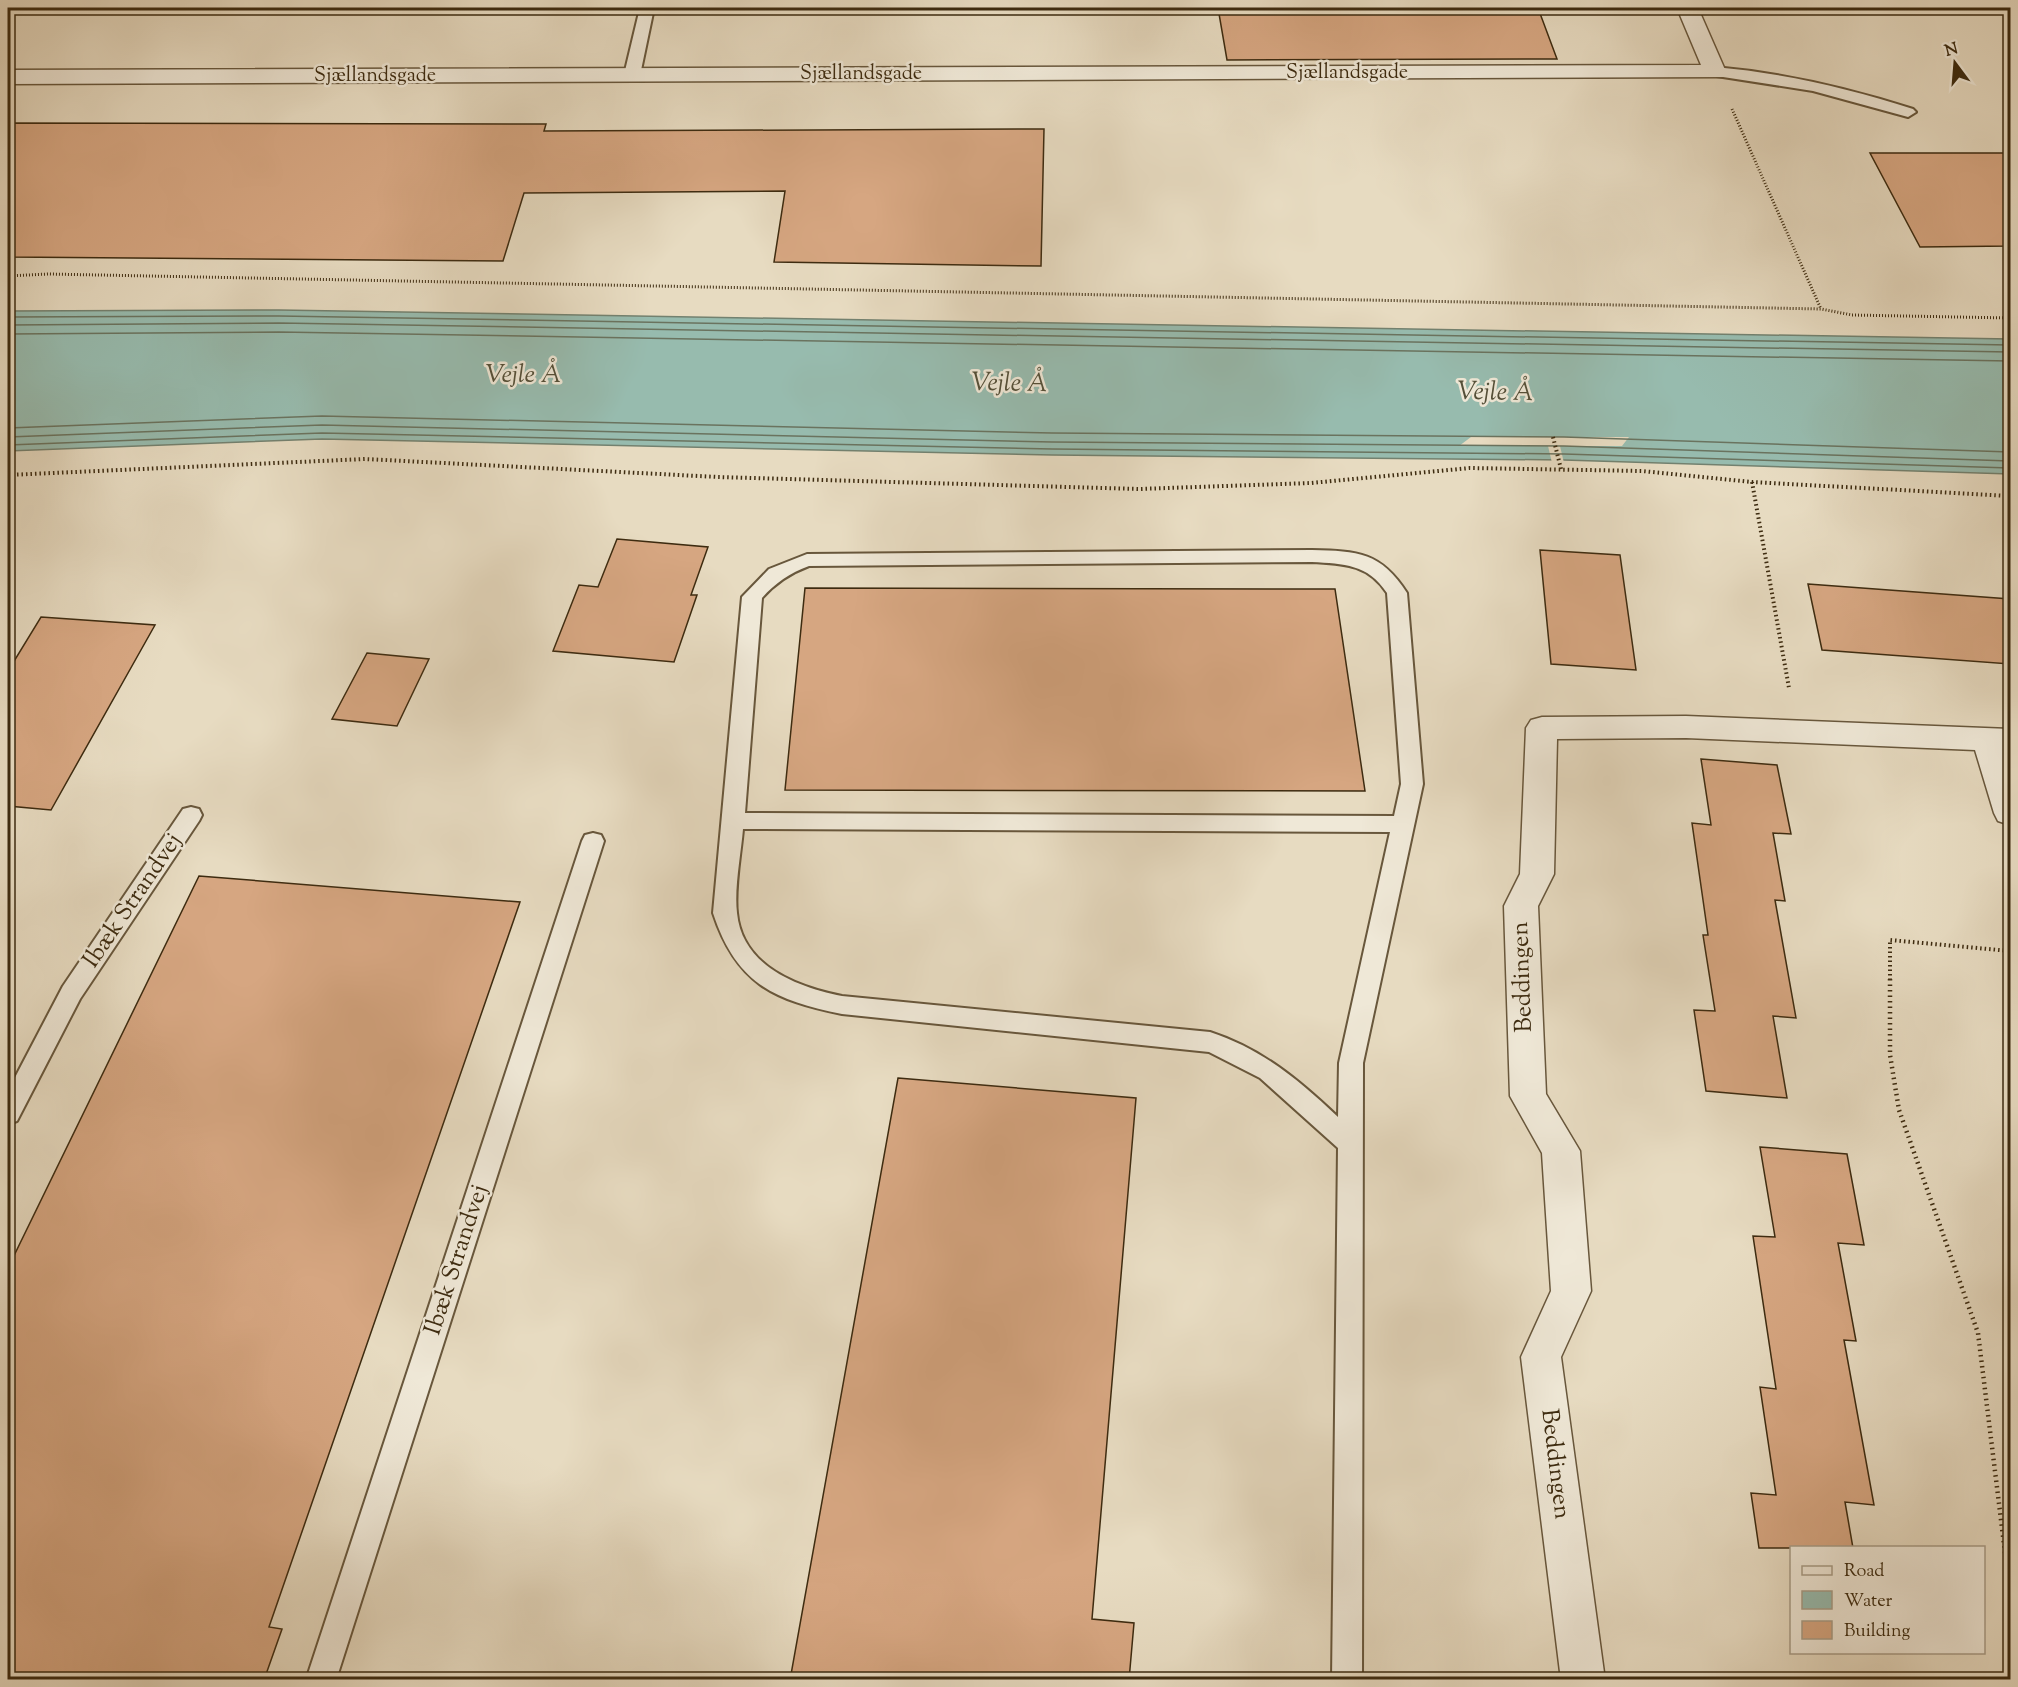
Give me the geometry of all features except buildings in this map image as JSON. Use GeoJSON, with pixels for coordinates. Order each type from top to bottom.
{"type":"FeatureCollection","features":[{"type":"Feature","properties":{"kind":"street"},"geometry":{"type":"LineString","coordinates":[[1687,8],[1715,72]]}},
{"type":"Feature","properties":{"kind":"street","name":"Sjællandsgade"},"geometry":{"type":"LineString","coordinates":[[8,77],[1715,72]]}},
{"type":"Feature","properties":{"kind":"street","name":"Beddingen"},"geometry":{"type":"LineString","coordinates":[[1582,1680],[1541,1357],[1571,1291],[1561,1151],[1528,1096],[1521,906],[1537,874],[1542,728],[1686,727],[1999,739]]}},
{"type":"Feature","properties":{"kind":"street"},"geometry":{"type":"LineString","coordinates":[[1999,739],[2010,813]]}},
{"type":"Feature","properties":{"kind":"lane"},"geometry":{"type":"LineString","coordinates":[[632,75],[647,8]]}},
{"type":"Feature","properties":{"kind":"lane"},"geometry":{"type":"LineString","coordinates":[[1715,72],[1822,89],[1869,99],[1908,112]]}},
{"type":"Feature","properties":{"kind":"lane"},"geometry":{"type":"LineString","coordinates":[[1347,1680],[1351,1063],[1412,784],[1397,592],[1380,568],[1359,558],[1312,556],[807,560],[781,569],[765,580],[752,597],[725,913],[730,934],[743,958],[769,983],[803,998],[842,1005],[1210,1042],[1237,1050],[1277,1076],[1350,1144]]}},
{"type":"Feature","properties":{"kind":"lane","name":"Ibæk Strandvej"},"geometry":{"type":"LineString","coordinates":[[8,1114],[71,993],[191,815]]}},
{"type":"Feature","properties":{"kind":"lane"},"geometry":{"type":"LineString","coordinates":[[733,821],[1403,824]]}},
{"type":"Feature","properties":{"kind":"lane","name":"Ibæk Strandvej"},"geometry":{"type":"LineString","coordinates":[[321,1680],[593,841]]}},
{"type":"Feature","properties":{"kind":"path"},"geometry":{"type":"LineString","coordinates":[[1715,72],[1821,309]]}},
{"type":"Feature","properties":{"kind":"path"},"geometry":{"type":"LineString","coordinates":[[8,276],[48,274],[992,291],[1821,309],[1852,315],[2010,318]]}},
{"type":"Feature","properties":{"kind":"path"},"geometry":{"type":"LineString","coordinates":[[1553,437],[1561,469]]}},
{"type":"Feature","properties":{"kind":"path"},"geometry":{"type":"LineString","coordinates":[[8,475],[365,459],[718,477],[1139,489],[1311,483],[1470,468],[1642,471],[1752,482],[2010,496]]}},
{"type":"Feature","properties":{"kind":"path"},"geometry":{"type":"LineString","coordinates":[[1752,482],[1797,731]]}},
{"type":"Feature","properties":{"kind":"path"},"geometry":{"type":"LineString","coordinates":[[2010,951],[1890,940],[1890,1055],[1899,1110],[1978,1333],[2008,1541],[2010,1593]]}},
{"type":"Feature","properties":{"kind":"water","name":"Vejle Å"},"geometry":{"type":"Polygon","coordinates":[[[279,310],[2010,339],[2010,474],[1564,460],[1052,455],[322,439],[8,451],[8,311],[279,310]]]}},
{"type":"Feature","properties":{"kind":"pier"},"geometry":{"type":"Polygon","coordinates":[[[1471,437],[1629,437],[1622,446],[1560,446],[1564,463],[1552,463],[1548,446],[1459,446],[1471,437]]]}}]}
